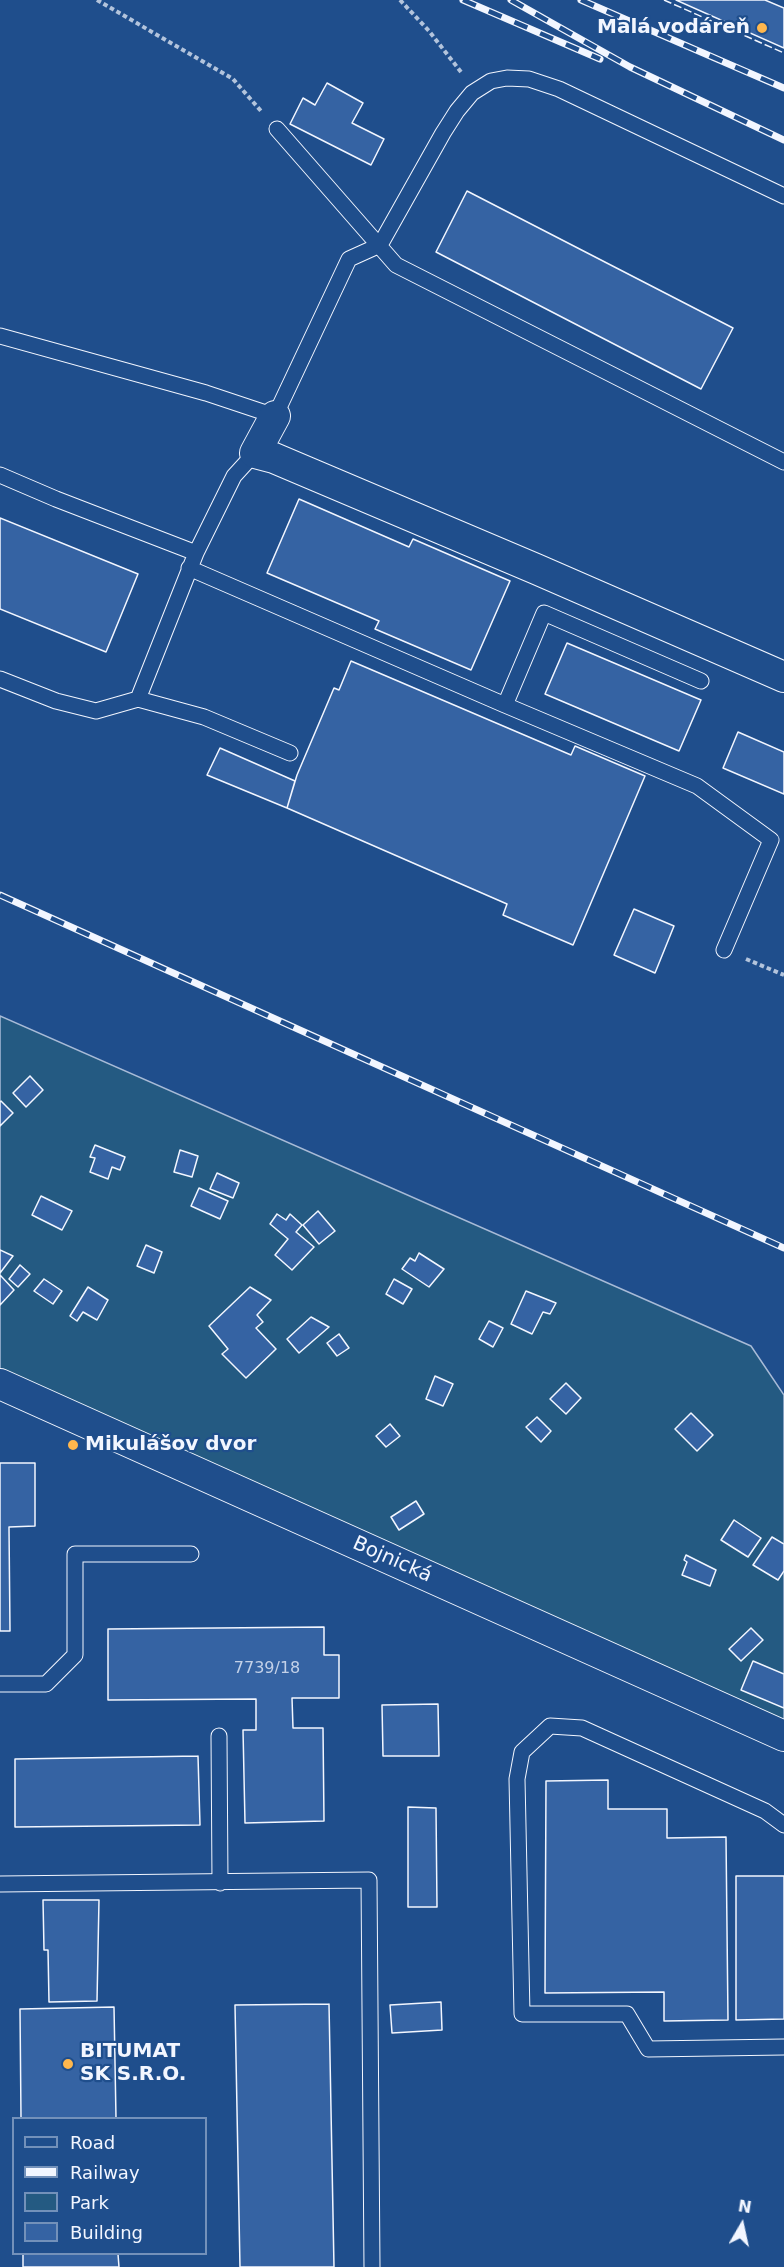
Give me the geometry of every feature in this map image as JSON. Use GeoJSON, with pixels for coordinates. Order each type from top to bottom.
{"type":"FeatureCollection","features":[{"type":"Feature","properties":{"kind":"street"},"geometry":{"type":"LineString","coordinates":[[275,416],[255,453],[274,458],[784,677]]}},
{"type":"Feature","properties":{"kind":"street","name":"Bojnická"},"geometry":{"type":"LineString","coordinates":[[0,1384],[784,1736]]}},
{"type":"Feature","properties":{"kind":"lane"},"geometry":{"type":"LineString","coordinates":[[0,336],[206,393],[275,416],[349,260],[380,246],[457,111],[480,87],[491,81],[507,78],[529,79],[559,89],[784,196]]}},
{"type":"Feature","properties":{"kind":"lane"},"geometry":{"type":"LineString","coordinates":[[277,129],[396,265],[784,462]]}},
{"type":"Feature","properties":{"kind":"lane"},"geometry":{"type":"LineString","coordinates":[[138,699],[195,553],[234,476],[255,453]]}},
{"type":"Feature","properties":{"kind":"lane"},"geometry":{"type":"LineString","coordinates":[[0,476],[195,553]]}},
{"type":"Feature","properties":{"kind":"lane"},"geometry":{"type":"LineString","coordinates":[[189,568],[697,786],[771,840],[724,950]]}},
{"type":"Feature","properties":{"kind":"lane"},"geometry":{"type":"LineString","coordinates":[[505,705],[544,613],[701,681]]}},
{"type":"Feature","properties":{"kind":"lane"},"geometry":{"type":"LineString","coordinates":[[0,679],[56,700],[96,711],[138,699],[204,717],[291,753]]}},
{"type":"Feature","properties":{"kind":"lane"},"geometry":{"type":"LineString","coordinates":[[0,1684],[46,1684],[75,1655],[75,1554],[191,1554]]}},
{"type":"Feature","properties":{"kind":"lane"},"geometry":{"type":"LineString","coordinates":[[784,1825],[765,1811],[582,1728],[550,1726],[522,1752],[517,1779],[522,2014],[627,2014],[648,2049],[784,2047]]}},
{"type":"Feature","properties":{"kind":"lane"},"geometry":{"type":"LineString","coordinates":[[219,1736],[220,1883]]}},
{"type":"Feature","properties":{"kind":"lane"},"geometry":{"type":"LineString","coordinates":[[0,1884],[369,1881],[372,2267]]}},
{"type":"Feature","properties":{"kind":"path"},"geometry":{"type":"LineString","coordinates":[[97,0],[233,79],[277,129]]}},
{"type":"Feature","properties":{"kind":"path"},"geometry":{"type":"LineString","coordinates":[[400,0],[429,31],[466,79],[480,87]]}},
{"type":"Feature","properties":{"kind":"path"},"geometry":{"type":"LineString","coordinates":[[724,950],[784,975]]}},
{"type":"Feature","properties":{"kind":"green space"},"geometry":{"type":"Polygon","coordinates":[[[0,1016],[751,1346],[784,1395],[784,1748],[0,1377],[0,1016]]]}},
{"type":"Feature","properties":{"kind":"building","name":"Malá vodáreň"},"geometry":{"type":"Polygon","coordinates":[[[676,0],[765,0],[784,8],[784,48],[676,0]]]}},
{"type":"Feature","properties":{"kind":"building"},"geometry":{"type":"Polygon","coordinates":[[[327,83],[363,103],[352,123],[384,139],[371,165],[290,124],[303,98],[315,105],[327,83]]]}},
{"type":"Feature","properties":{"kind":"building"},"geometry":{"type":"Polygon","coordinates":[[[467,191],[733,328],[701,389],[436,252],[467,191]]]}},
{"type":"Feature","properties":{"kind":"building"},"geometry":{"type":"Polygon","coordinates":[[[299,499],[409,547],[413,539],[510,581],[471,670],[375,629],[379,621],[267,573],[299,499]]]}},
{"type":"Feature","properties":{"kind":"building"},"geometry":{"type":"Polygon","coordinates":[[[0,518],[138,574],[106,652],[0,609],[0,518]]]}},
{"type":"Feature","properties":{"kind":"building"},"geometry":{"type":"Polygon","coordinates":[[[567,643],[701,700],[679,751],[545,694],[567,643]]]}},
{"type":"Feature","properties":{"kind":"building"},"geometry":{"type":"Polygon","coordinates":[[[351,661],[571,755],[575,746],[645,776],[573,945],[503,915],[507,904],[287,808],[297,775],[334,688],[339,690],[351,661]]]}},
{"type":"Feature","properties":{"kind":"building"},"geometry":{"type":"Polygon","coordinates":[[[738,732],[784,752],[784,794],[723,768],[738,732]]]}},
{"type":"Feature","properties":{"kind":"building"},"geometry":{"type":"Polygon","coordinates":[[[220,748],[295,781],[287,808],[207,775],[220,748]]]}},
{"type":"Feature","properties":{"kind":"building"},"geometry":{"type":"Polygon","coordinates":[[[634,909],[674,926],[655,973],[614,955],[634,909]]]}},
{"type":"Feature","properties":{"kind":"building"},"geometry":{"type":"Polygon","coordinates":[[[30,1076],[43,1090],[26,1107],[13,1093],[30,1076]]]}},
{"type":"Feature","properties":{"kind":"building"},"geometry":{"type":"Polygon","coordinates":[[[0,1102],[13,1113],[0,1126],[0,1102]]]}},
{"type":"Feature","properties":{"kind":"building"},"geometry":{"type":"Polygon","coordinates":[[[95,1145],[125,1157],[120,1170],[112,1167],[108,1179],[90,1172],[95,1158],[90,1157],[95,1145]]]}},
{"type":"Feature","properties":{"kind":"building"},"geometry":{"type":"Polygon","coordinates":[[[180,1150],[198,1156],[192,1177],[174,1172],[180,1150]]]}},
{"type":"Feature","properties":{"kind":"building"},"geometry":{"type":"Polygon","coordinates":[[[217,1173],[239,1183],[233,1198],[210,1189],[217,1173]]]}},
{"type":"Feature","properties":{"kind":"building"},"geometry":{"type":"Polygon","coordinates":[[[199,1188],[228,1201],[220,1219],[191,1206],[199,1188]]]}},
{"type":"Feature","properties":{"kind":"building"},"geometry":{"type":"Polygon","coordinates":[[[41,1196],[72,1211],[62,1230],[32,1215],[41,1196]]]}},
{"type":"Feature","properties":{"kind":"building"},"geometry":{"type":"Polygon","coordinates":[[[318,1211],[335,1231],[319,1244],[303,1225],[318,1211]]]}},
{"type":"Feature","properties":{"kind":"building"},"geometry":{"type":"Polygon","coordinates":[[[277,1214],[286,1220],[290,1214],[302,1225],[296,1232],[314,1247],[292,1270],[275,1255],[288,1239],[270,1224],[277,1214]]]}},
{"type":"Feature","properties":{"kind":"building"},"geometry":{"type":"Polygon","coordinates":[[[146,1245],[162,1252],[154,1273],[137,1266],[146,1245]]]}},
{"type":"Feature","properties":{"kind":"building"},"geometry":{"type":"Polygon","coordinates":[[[0,1250],[13,1256],[0,1273],[0,1250]]]}},
{"type":"Feature","properties":{"kind":"building"},"geometry":{"type":"Polygon","coordinates":[[[419,1253],[444,1269],[429,1287],[402,1269],[410,1258],[415,1261],[419,1253]]]}},
{"type":"Feature","properties":{"kind":"building"},"geometry":{"type":"Polygon","coordinates":[[[20,1265],[30,1274],[18,1287],[9,1279],[20,1265]]]}},
{"type":"Feature","properties":{"kind":"building"},"geometry":{"type":"Polygon","coordinates":[[[0,1275],[14,1290],[0,1305],[0,1275]]]}},
{"type":"Feature","properties":{"kind":"building"},"geometry":{"type":"Polygon","coordinates":[[[44,1279],[62,1291],[53,1304],[34,1291],[44,1279]]]}},
{"type":"Feature","properties":{"kind":"building"},"geometry":{"type":"Polygon","coordinates":[[[394,1279],[412,1289],[403,1304],[386,1294],[394,1279]]]}},
{"type":"Feature","properties":{"kind":"building"},"geometry":{"type":"Polygon","coordinates":[[[88,1287],[108,1300],[97,1320],[83,1312],[77,1321],[70,1316],[88,1287]]]}},
{"type":"Feature","properties":{"kind":"building"},"geometry":{"type":"Polygon","coordinates":[[[250,1287],[271,1300],[257,1315],[263,1322],[256,1328],[276,1349],[246,1378],[222,1354],[228,1349],[209,1326],[250,1287]]]}},
{"type":"Feature","properties":{"kind":"building"},"geometry":{"type":"Polygon","coordinates":[[[526,1291],[556,1303],[550,1314],[543,1312],[532,1334],[511,1324],[526,1291]]]}},
{"type":"Feature","properties":{"kind":"building"},"geometry":{"type":"Polygon","coordinates":[[[311,1317],[329,1327],[299,1353],[287,1339],[311,1317]]]}},
{"type":"Feature","properties":{"kind":"building"},"geometry":{"type":"Polygon","coordinates":[[[489,1321],[503,1328],[493,1347],[479,1339],[489,1321]]]}},
{"type":"Feature","properties":{"kind":"building"},"geometry":{"type":"Polygon","coordinates":[[[339,1334],[349,1348],[337,1356],[327,1343],[339,1334]]]}},
{"type":"Feature","properties":{"kind":"building"},"geometry":{"type":"Polygon","coordinates":[[[435,1376],[453,1384],[443,1406],[426,1399],[435,1376]]]}},
{"type":"Feature","properties":{"kind":"building"},"geometry":{"type":"Polygon","coordinates":[[[566,1383],[581,1398],[566,1414],[550,1399],[566,1383]]]}},
{"type":"Feature","properties":{"kind":"building"},"geometry":{"type":"Polygon","coordinates":[[[691,1413],[713,1435],[697,1451],[675,1429],[691,1413]]]}},
{"type":"Feature","properties":{"kind":"building"},"geometry":{"type":"Polygon","coordinates":[[[537,1417],[551,1431],[541,1442],[526,1427],[537,1417]]]}},
{"type":"Feature","properties":{"kind":"building"},"geometry":{"type":"Polygon","coordinates":[[[390,1424],[400,1436],[386,1447],[376,1436],[390,1424]]]}},
{"type":"Feature","properties":{"kind":"building"},"geometry":{"type":"Polygon","coordinates":[[[0,1463],[35,1463],[35,1526],[9,1527],[10,1631],[0,1631],[0,1463]]]}},
{"type":"Feature","properties":{"kind":"building"},"geometry":{"type":"Polygon","coordinates":[[[416,1501],[424,1514],[399,1530],[391,1517],[416,1501]]]}},
{"type":"Feature","properties":{"kind":"building"},"geometry":{"type":"Polygon","coordinates":[[[734,1520],[761,1538],[748,1557],[721,1540],[734,1520]]]}},
{"type":"Feature","properties":{"kind":"building"},"geometry":{"type":"Polygon","coordinates":[[[772,1537],[784,1544],[784,1571],[778,1580],[753,1565],[772,1537]]]}},
{"type":"Feature","properties":{"kind":"building"},"geometry":{"type":"Polygon","coordinates":[[[686,1555],[716,1570],[710,1586],[682,1575],[687,1562],[684,1560],[686,1555]]]}},
{"type":"Feature","properties":{"kind":"building"},"geometry":{"type":"Polygon","coordinates":[[[324,1627],[324,1655],[339,1655],[339,1698],[292,1698],[293,1728],[323,1728],[324,1821],[245,1823],[243,1730],[256,1730],[256,1699],[108,1700],[108,1629],[324,1627]]]}},
{"type":"Feature","properties":{"kind":"building"},"geometry":{"type":"Polygon","coordinates":[[[751,1628],[763,1640],[741,1661],[729,1649],[751,1628]]]}},
{"type":"Feature","properties":{"kind":"building"},"geometry":{"type":"Polygon","coordinates":[[[753,1661],[784,1674],[784,1708],[741,1690],[753,1661]]]}},
{"type":"Feature","properties":{"kind":"building"},"geometry":{"type":"Polygon","coordinates":[[[438,1704],[439,1756],[383,1756],[382,1705],[438,1704]]]}},
{"type":"Feature","properties":{"kind":"building"},"geometry":{"type":"Polygon","coordinates":[[[198,1756],[200,1825],[15,1827],[15,1759],[198,1756]]]}},
{"type":"Feature","properties":{"kind":"building"},"geometry":{"type":"Polygon","coordinates":[[[608,1780],[608,1809],[667,1809],[667,1838],[726,1837],[728,2020],[664,2021],[664,1992],[545,1993],[546,1781],[608,1780]]]}},
{"type":"Feature","properties":{"kind":"building"},"geometry":{"type":"Polygon","coordinates":[[[408,1807],[436,1808],[437,1907],[408,1907],[408,1807]]]}},
{"type":"Feature","properties":{"kind":"building"},"geometry":{"type":"Polygon","coordinates":[[[736,1876],[784,1876],[784,2019],[736,2020],[736,1876]]]}},
{"type":"Feature","properties":{"kind":"building"},"geometry":{"type":"Polygon","coordinates":[[[43,1900],[99,1900],[97,2001],[49,2002],[48,1950],[44,1950],[43,1900]]]}},
{"type":"Feature","properties":{"kind":"building"},"geometry":{"type":"Polygon","coordinates":[[[441,2002],[442,2030],[392,2033],[390,2005],[441,2002]]]}},
{"type":"Feature","properties":{"kind":"building"},"geometry":{"type":"Polygon","coordinates":[[[329,2004],[334,2267],[240,2267],[235,2005],[329,2004]]]}},
{"type":"Feature","properties":{"kind":"building","name":"BITUMAT SK S.R.O."},"geometry":{"type":"Polygon","coordinates":[[[114,2007],[116,2117],[21,2117],[20,2009],[114,2007]]]}},
{"type":"Feature","properties":{"kind":"building"},"geometry":{"type":"Polygon","coordinates":[[[23,2255],[118,2255],[119,2267],[23,2267],[23,2255]]]}},
{"type":"Feature","properties":{"kind":"railway"},"geometry":{"type":"LineString","coordinates":[[463,0],[600,59]]}},
{"type":"Feature","properties":{"kind":"railway"},"geometry":{"type":"LineString","coordinates":[[511,0],[630,67],[784,140]]}},
{"type":"Feature","properties":{"kind":"railway"},"geometry":{"type":"LineString","coordinates":[[581,0],[784,88]]}},
{"type":"Feature","properties":{"kind":"railway"},"geometry":{"type":"LineString","coordinates":[[0,895],[784,1248]]}},
{"type":"Feature","properties":{"kind":"fence"},"geometry":{"type":"LineString","coordinates":[[664,0],[784,53]]}},
{"type":"Feature","properties":{"kind":"place","name":"Malá vodáreň"},"geometry":{"type":"Point","coordinates":[762,28]}},
{"type":"Feature","properties":{"kind":"place","name":"Mikulášov dvor"},"geometry":{"type":"Point","coordinates":[73,1445]}},
{"type":"Feature","properties":{"kind":"place","name":"BITUMAT SK S.R.O."},"geometry":{"type":"Point","coordinates":[68,2064]}}]}
